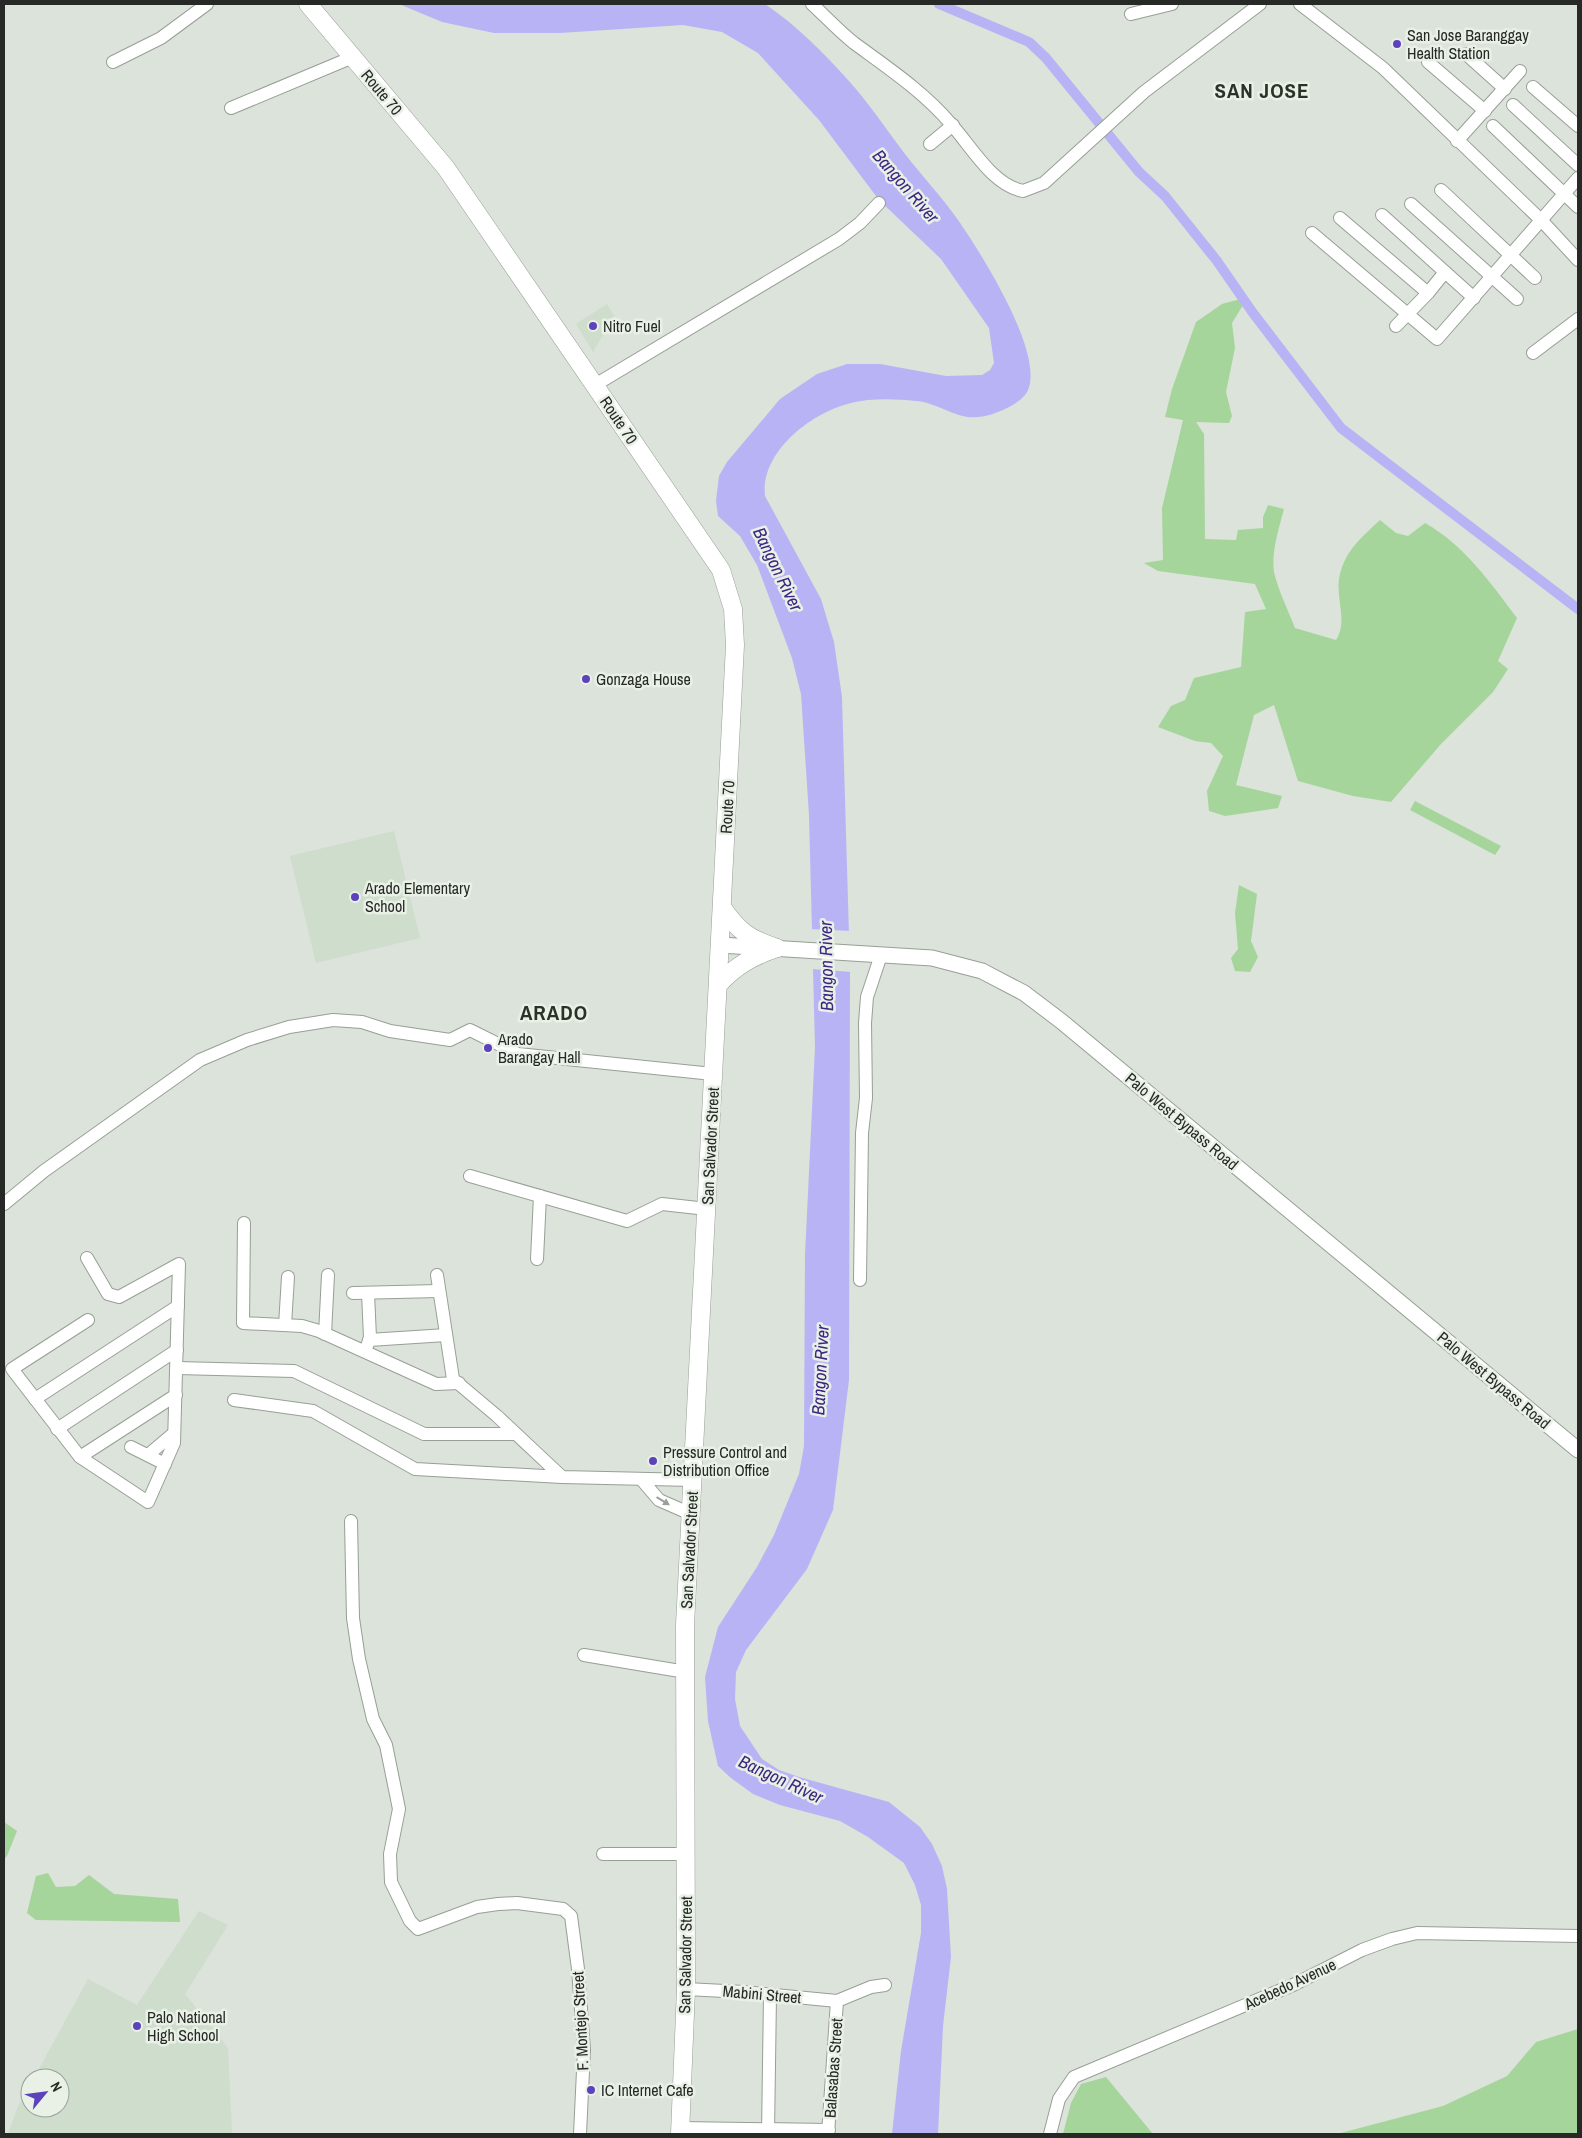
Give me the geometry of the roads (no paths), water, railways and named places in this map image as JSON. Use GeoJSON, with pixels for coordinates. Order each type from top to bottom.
{"type":"FeatureCollection","features":[{"type":"Feature","properties":{"kind":"highway","name":"Route 70"},"geometry":{"type":"LineString","coordinates":[[308,4],[446,168],[720,570],[733,609],[735,645],[722,907]]}},
{"type":"Feature","properties":{"kind":"highway","name":"San Salvador Street"},"geometry":{"type":"LineString","coordinates":[[680,2131],[686,1989],[686,1672],[691,1514],[722,907]]}},
{"type":"Feature","properties":{"kind":"highway"},"geometry":{"type":"LineString","coordinates":[[722,907],[741,931],[755,940],[785,948]]}},
{"type":"Feature","properties":{"kind":"highway"},"geometry":{"type":"LineString","coordinates":[[718,984],[742,963],[756,955],[785,948]]}},
{"type":"Feature","properties":{"kind":"main road","name":"Palo West Bypass Road"},"geometry":{"type":"LineString","coordinates":[[720,945],[932,958],[982,971],[1024,993],[1061,1021],[1578,1450]]}},
{"type":"Feature","properties":{"kind":"street"},"geometry":{"type":"LineString","coordinates":[[113,62],[161,38],[207,4]]}},
{"type":"Feature","properties":{"kind":"street"},"geometry":{"type":"LineString","coordinates":[[812,4],[852,41],[913,86],[952,125],[1006,185],[1023,191],[1028,191],[1044,183],[1144,92],[1260,4]]}},
{"type":"Feature","properties":{"kind":"street"},"geometry":{"type":"LineString","coordinates":[[1131,14],[1172,4]]}},
{"type":"Feature","properties":{"kind":"street"},"geometry":{"type":"LineString","coordinates":[[1300,4],[1383,68],[1542,221],[1578,260]]}},
{"type":"Feature","properties":{"kind":"street"},"geometry":{"type":"LineString","coordinates":[[1466,54],[1505,89]]}},
{"type":"Feature","properties":{"kind":"street"},"geometry":{"type":"LineString","coordinates":[[231,108],[353,57]]}},
{"type":"Feature","properties":{"kind":"street"},"geometry":{"type":"LineString","coordinates":[[1428,62],[1485,111]]}},
{"type":"Feature","properties":{"kind":"street"},"geometry":{"type":"LineString","coordinates":[[1458,141],[1520,71]]}},
{"type":"Feature","properties":{"kind":"street"},"geometry":{"type":"LineString","coordinates":[[1533,87],[1578,126]]}},
{"type":"Feature","properties":{"kind":"street"},"geometry":{"type":"LineString","coordinates":[[1513,105],[1578,164]]}},
{"type":"Feature","properties":{"kind":"street"},"geometry":{"type":"LineString","coordinates":[[930,144],[952,125]]}},
{"type":"Feature","properties":{"kind":"street"},"geometry":{"type":"LineString","coordinates":[[1493,126],[1578,207]]}},
{"type":"Feature","properties":{"kind":"street"},"geometry":{"type":"LineString","coordinates":[[1312,233],[1436,339],[1578,178]]}},
{"type":"Feature","properties":{"kind":"street"},"geometry":{"type":"LineString","coordinates":[[1441,190],[1535,278]]}},
{"type":"Feature","properties":{"kind":"street"},"geometry":{"type":"LineString","coordinates":[[595,384],[839,239],[860,224],[879,204]]}},
{"type":"Feature","properties":{"kind":"street"},"geometry":{"type":"LineString","coordinates":[[1411,204],[1516,299]]}},
{"type":"Feature","properties":{"kind":"street"},"geometry":{"type":"LineString","coordinates":[[1382,215],[1474,298]]}},
{"type":"Feature","properties":{"kind":"street"},"geometry":{"type":"LineString","coordinates":[[1340,218],[1428,293]]}},
{"type":"Feature","properties":{"kind":"street"},"geometry":{"type":"LineString","coordinates":[[1396,326],[1408,316],[1445,272]]}},
{"type":"Feature","properties":{"kind":"street"},"geometry":{"type":"LineString","coordinates":[[1533,353],[1578,319]]}},
{"type":"Feature","properties":{"kind":"street"},"geometry":{"type":"LineString","coordinates":[[860,1280],[862,1133],[866,1059],[865,1023],[877,954]]}},
{"type":"Feature","properties":{"kind":"street"},"geometry":{"type":"LineString","coordinates":[[4,1204],[44,1171],[200,1060],[247,1040],[289,1027],[333,1020],[362,1022],[400,1032],[450,1040],[470,1030],[518,1054],[713,1074]]}},
{"type":"Feature","properties":{"kind":"street"},"geometry":{"type":"LineString","coordinates":[[470,1176],[627,1220],[662,1204],[707,1209]]}},
{"type":"Feature","properties":{"kind":"street"},"geometry":{"type":"LineString","coordinates":[[537,1259],[540,1196]]}},
{"type":"Feature","properties":{"kind":"street"},"geometry":{"type":"LineString","coordinates":[[244,1223],[243,1323],[302,1326],[325,1334],[436,1384],[459,1383]]}},
{"type":"Feature","properties":{"kind":"street"},"geometry":{"type":"LineString","coordinates":[[86,1258],[108,1294],[119,1297],[179,1264],[174,1443],[148,1502],[80,1457],[12,1368],[88,1320]]}},
{"type":"Feature","properties":{"kind":"street"},"geometry":{"type":"LineString","coordinates":[[325,1334],[328,1275]]}},
{"type":"Feature","properties":{"kind":"street"},"geometry":{"type":"LineString","coordinates":[[436,1275],[453,1379],[562,1477]]}},
{"type":"Feature","properties":{"kind":"street"},"geometry":{"type":"LineString","coordinates":[[285,1325],[288,1277]]}},
{"type":"Feature","properties":{"kind":"street"},"geometry":{"type":"LineString","coordinates":[[354,1293],[439,1290]]}},
{"type":"Feature","properties":{"kind":"street"},"geometry":{"type":"LineString","coordinates":[[365,1353],[370,1340],[368,1293]]}},
{"type":"Feature","properties":{"kind":"street"},"geometry":{"type":"LineString","coordinates":[[35,1399],[178,1306]]}},
{"type":"Feature","properties":{"kind":"street"},"geometry":{"type":"LineString","coordinates":[[370,1340],[446,1335]]}},
{"type":"Feature","properties":{"kind":"street"},"geometry":{"type":"LineString","coordinates":[[57,1429],[177,1350]]}},
{"type":"Feature","properties":{"kind":"street"},"geometry":{"type":"LineString","coordinates":[[177,1368],[294,1371],[424,1434],[516,1434]]}},
{"type":"Feature","properties":{"kind":"street"},"geometry":{"type":"LineString","coordinates":[[80,1457],[176,1396]]}},
{"type":"Feature","properties":{"kind":"street"},"geometry":{"type":"LineString","coordinates":[[234,1400],[313,1411],[415,1469],[562,1477],[693,1480]]}},
{"type":"Feature","properties":{"kind":"street"},"geometry":{"type":"LineString","coordinates":[[148,1455],[174,1433]]}},
{"type":"Feature","properties":{"kind":"street"},"geometry":{"type":"LineString","coordinates":[[131,1447],[165,1464]]}},
{"type":"Feature","properties":{"kind":"street"},"geometry":{"type":"LineString","coordinates":[[641,1479],[659,1500],[691,1514]]}},
{"type":"Feature","properties":{"kind":"street","name":"F. Montejo Street"},"geometry":{"type":"LineString","coordinates":[[351,1521],[353,1618],[359,1659],[374,1719],[386,1744],[399,1809],[390,1854],[391,1882],[397,1899],[410,1921],[418,1929],[477,1907],[498,1904],[517,1903],[563,1909],[571,1916],[572,1937],[578,1969],[584,2050],[580,2134]]}},
{"type":"Feature","properties":{"kind":"street"},"geometry":{"type":"LineString","coordinates":[[584,1655],[686,1672]]}},
{"type":"Feature","properties":{"kind":"street"},"geometry":{"type":"LineString","coordinates":[[603,1854],[686,1854]]}},
{"type":"Feature","properties":{"kind":"street","name":"Acebedo Avenue"},"geometry":{"type":"LineString","coordinates":[[1050,2134],[1059,2098],[1074,2077],[1293,1985],[1362,1950],[1417,1933],[1578,1936]]}},
{"type":"Feature","properties":{"kind":"street"},"geometry":{"type":"LineString","coordinates":[[837,2001],[871,1987],[885,1985]]}},
{"type":"Feature","properties":{"kind":"street","name":"Mabini Street"},"geometry":{"type":"LineString","coordinates":[[686,1989],[837,2001]]}},
{"type":"Feature","properties":{"kind":"street"},"geometry":{"type":"LineString","coordinates":[[768,2132],[770,1995]]}},
{"type":"Feature","properties":{"kind":"street","name":"Balasabas Street"},"geometry":{"type":"LineString","coordinates":[[828,2132],[837,2001]]}},
{"type":"Feature","properties":{"kind":"street"},"geometry":{"type":"LineString","coordinates":[[680,2131],[828,2132]]}},
{"type":"Feature","properties":{"kind":"water","name":"Bangon River"},"geometry":{"type":"Polygon","coordinates":[[[399,4],[765,4],[809,39],[848,80],[952,211],[981,255],[1009,306],[1021,333],[1028,358],[1030,379],[1025,395],[1016,403],[1003,410],[984,416],[963,416],[924,402],[883,399],[851,403],[820,415],[792,436],[780,450],[771,464],[766,480],[765,496],[821,599],[834,642],[842,697],[850,969],[849,1380],[833,1510],[807,1569],[746,1650],[736,1672],[735,1699],[740,1726],[762,1759],[779,1770],[799,1777],[889,1802],[920,1827],[932,1844],[942,1866],[947,1889],[951,1957],[943,2026],[938,2134],[892,2134],[901,2051],[921,1933],[921,1905],[915,1885],[904,1863],[868,1837],[840,1821],[780,1805],[753,1794],[718,1766],[708,1721],[705,1677],[718,1627],[757,1567],[774,1535],[799,1474],[804,1446],[805,1255],[815,1047],[809,815],[801,694],[792,658],[757,565],[740,536],[718,516],[716,501],[719,476],[727,462],[780,399],[817,374],[847,364],[880,364],[946,376],[982,375],[990,370],[994,363],[989,328],[941,259],[879,200],[819,120],[758,53],[722,32],[683,25],[560,33],[494,33],[442,22],[399,4]]]}},
{"type":"Feature","properties":{"kind":"waterway"},"geometry":{"type":"LineString","coordinates":[[939,4],[1029,42],[1046,58],[1139,172],[1165,196],[1217,261],[1253,313],[1341,428],[1578,609]]}},
{"type":"Feature","properties":{"kind":"place","name":"San Jose Baranggay Health Station"},"geometry":{"type":"Point","coordinates":[1397,44]}},
{"type":"Feature","properties":{"kind":"place","name":"Nitro Fuel"},"geometry":{"type":"Point","coordinates":[593,326]}},
{"type":"Feature","properties":{"kind":"place","name":"Gonzaga House"},"geometry":{"type":"Point","coordinates":[586,679]}},
{"type":"Feature","properties":{"kind":"place","name":"Arado Elementary School"},"geometry":{"type":"Point","coordinates":[355,897]}},
{"type":"Feature","properties":{"kind":"place","name":"Arado Barangay Hall"},"geometry":{"type":"Point","coordinates":[488,1048]}},
{"type":"Feature","properties":{"kind":"place","name":"Pressure Control and Distribution Office"},"geometry":{"type":"Point","coordinates":[653,1461]}},
{"type":"Feature","properties":{"kind":"place","name":"Palo National High School"},"geometry":{"type":"Point","coordinates":[137,2026]}},
{"type":"Feature","properties":{"kind":"place","name":"IC Internet Cafe"},"geometry":{"type":"Point","coordinates":[591,2090]}},
{"type":"Feature","properties":{"kind":"district","name":"SAN JOSE"},"geometry":{"type":"Point","coordinates":[1262,90]}},
{"type":"Feature","properties":{"kind":"district","name":"ARADO"},"geometry":{"type":"Point","coordinates":[554,1012]}}]}
